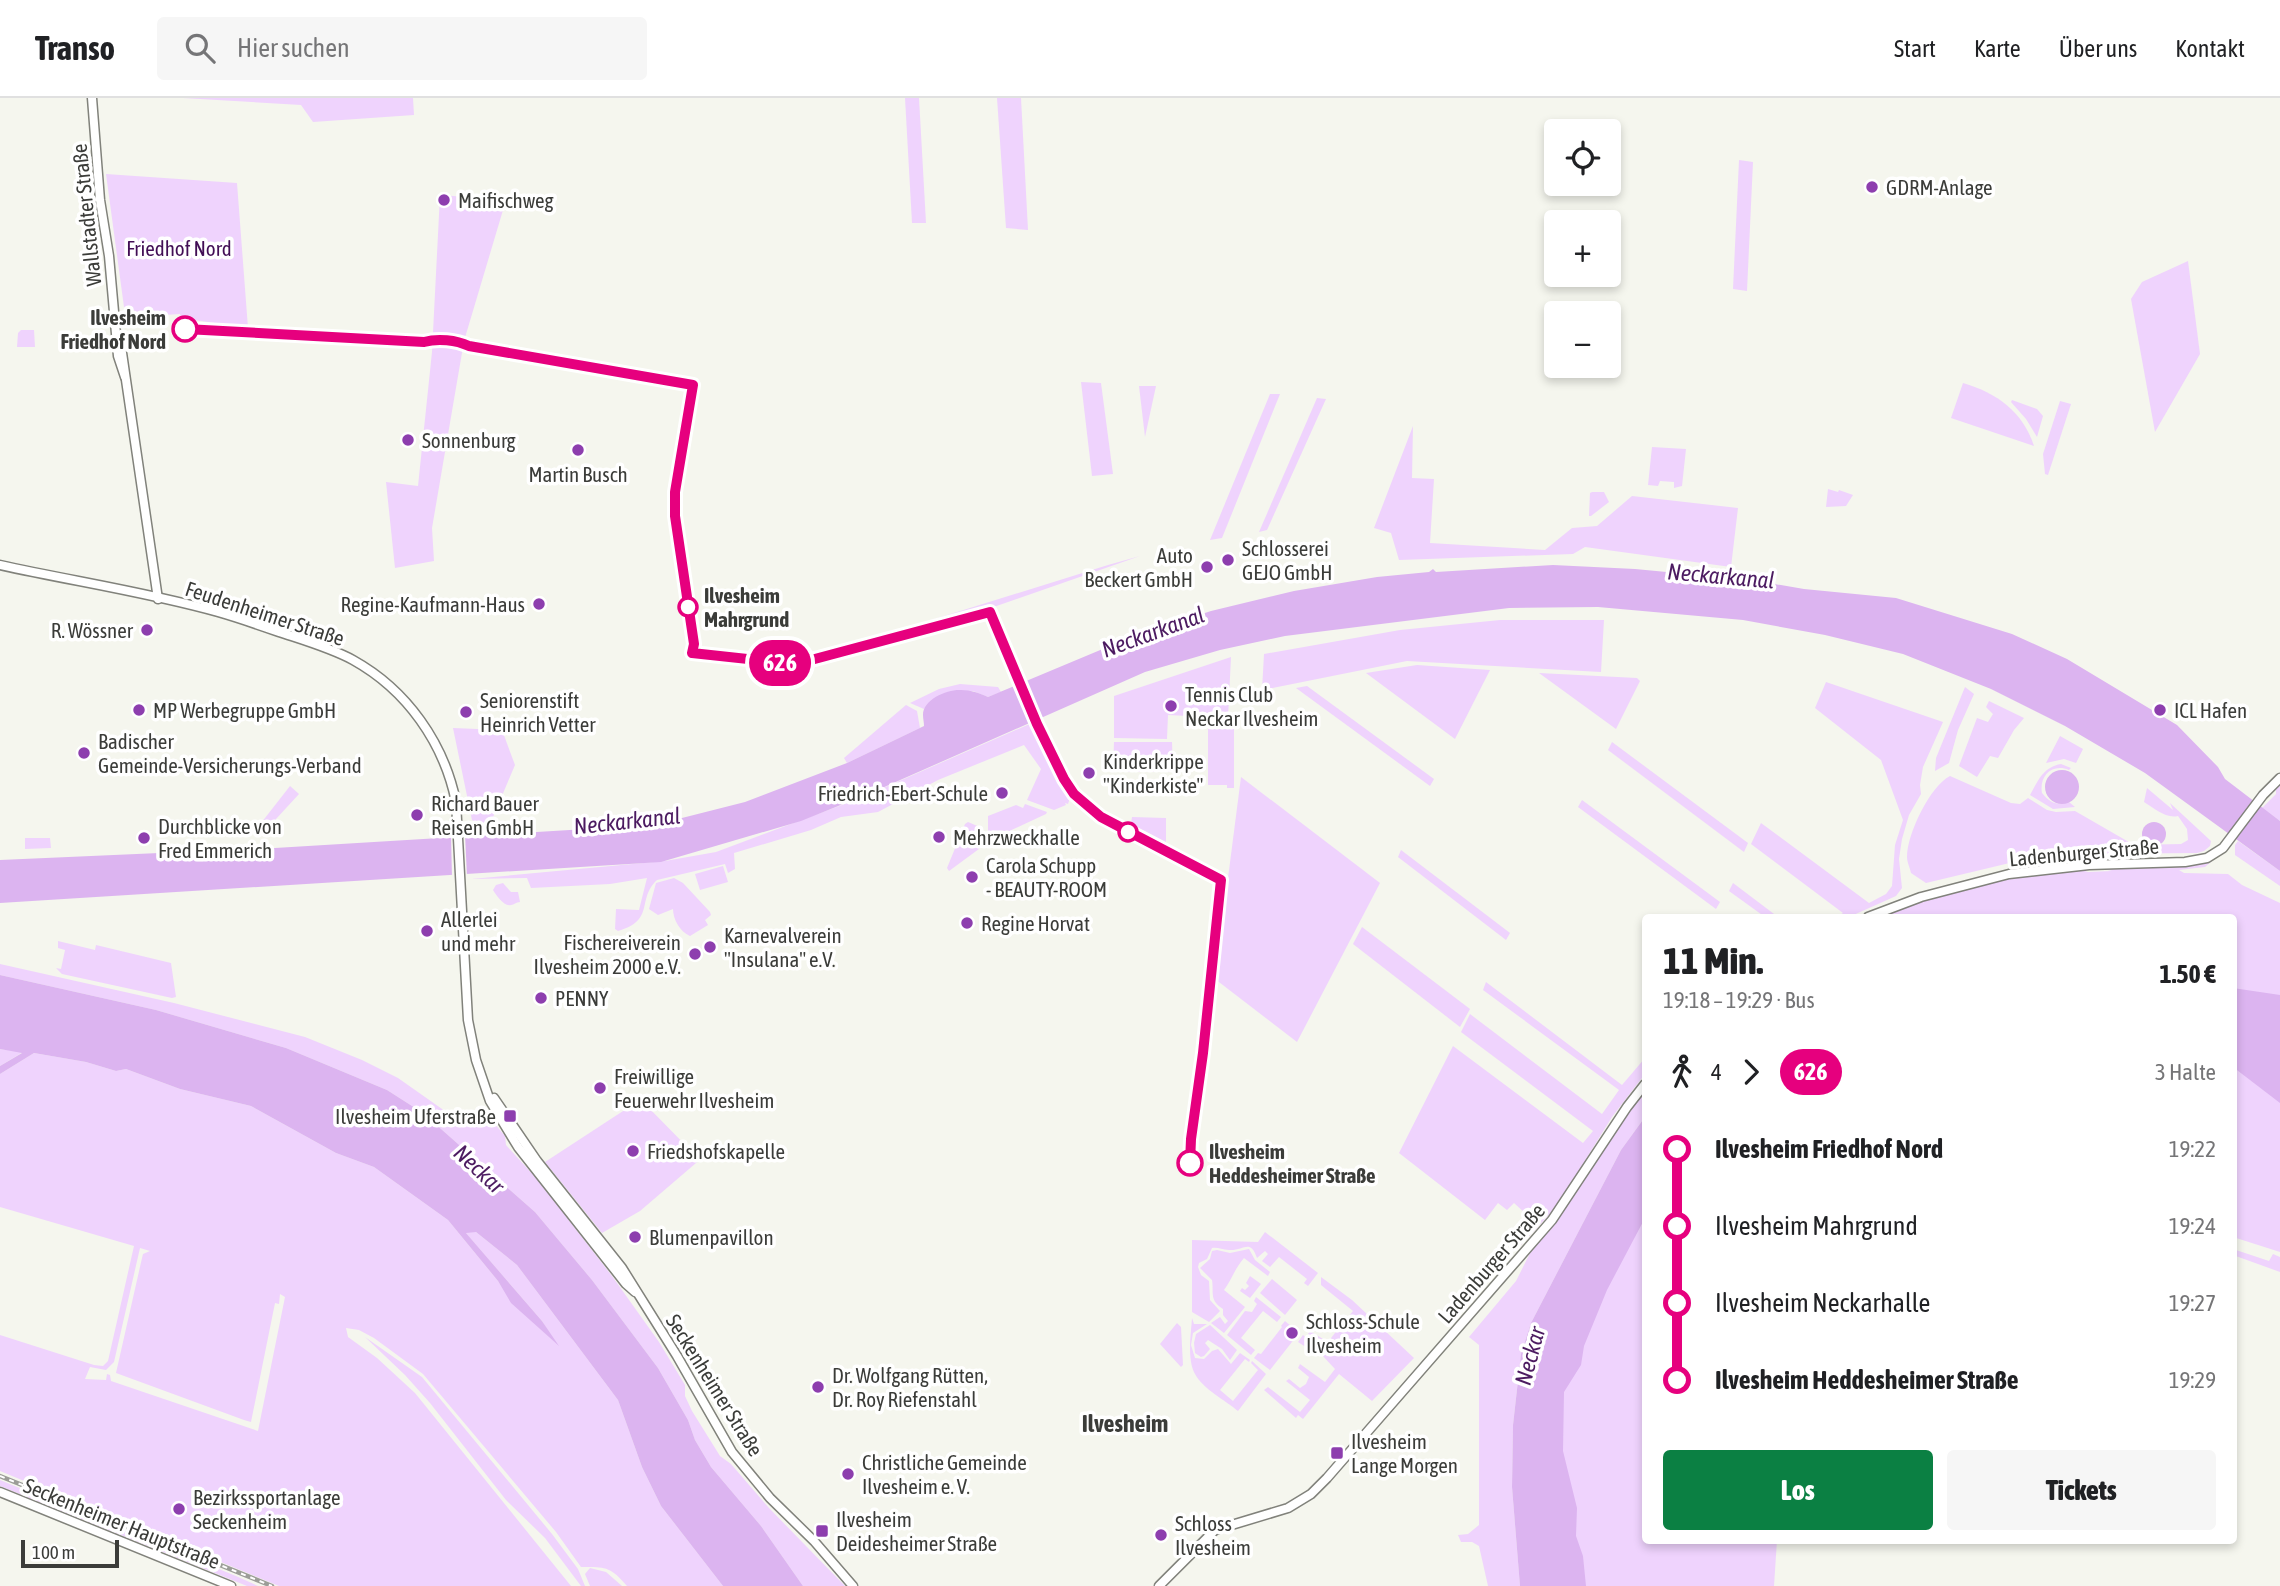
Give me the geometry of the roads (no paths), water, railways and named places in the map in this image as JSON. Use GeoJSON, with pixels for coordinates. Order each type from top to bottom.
{"type":"FeatureCollection","features":[{"type":"Feature","properties":{"kind":"main road","name":"Wallstadter Straße"},"geometry":{"type":"LineString","coordinates":[[92,98],[100,200],[158,599]]}},
{"type":"Feature","properties":{"kind":"main road","name":"Feudenheimer Straße"},"geometry":{"type":"LineString","coordinates":[[0,565],[218,612],[352,659],[384,681],[407,704],[434,741],[451,781],[456,802],[457,832]]}},
{"type":"Feature","properties":{"kind":"main road","name":"Ladenburger Straße"},"geometry":{"type":"LineString","coordinates":[[1876,914],[1921,897],[2009,874],[2089,865],[2197,861],[2221,849],[2257,802],[2280,778]]}},
{"type":"Feature","properties":{"kind":"main road","name":"Seckenheimer Straße"},"geometry":{"type":"LineString","coordinates":[[457,832],[468,1020],[476,1060],[495,1111],[518,1147],[635,1292],[677,1356],[732,1452],[770,1498],[814,1541],[853,1586]]}},
{"type":"Feature","properties":{"kind":"main road","name":"Ladenburger Straße"},"geometry":{"type":"LineString","coordinates":[[1158,1586],[1208,1535],[1228,1525],[1288,1508],[1311,1494],[1327,1478],[1557,1214],[1642,1088]]}},
{"type":"Feature","properties":{"kind":"main road","name":"Seckenheimer Hauptstraße"},"geometry":{"type":"LineString","coordinates":[[0,1492],[231,1586]]}},
{"type":"Feature","properties":{"kind":"water","name":"Neckarkanal"},"geometry":{"type":"Polygon","coordinates":[[[1553,565],[1635,569],[1751,580],[1804,589],[1896,598],[2012,634],[2067,659],[2177,725],[2218,767],[2225,779],[2280,821],[2280,871],[2145,773],[2065,726],[1991,689],[1903,654],[1825,635],[1743,620],[1598,607],[1509,608],[1285,636],[1220,650],[1145,672],[801,821],[661,862],[0,903],[0,860],[275,848],[619,827],[678,819],[745,802],[847,763],[924,726],[924,709],[943,693],[965,690],[988,697],[1129,638],[1211,611],[1294,591],[1377,577],[1429,572],[1433,569],[1436,572],[1553,565]]]}},
{"type":"Feature","properties":{"kind":"water"},"geometry":{"type":"Polygon","coordinates":[[[2062,770],[2074,775],[2079,787],[2074,799],[2062,804],[2050,799],[2045,787],[2050,775],[2062,770]]]}},
{"type":"Feature","properties":{"kind":"water"},"geometry":{"type":"Polygon","coordinates":[[[2154,822],[2162,826],[2166,834],[2162,842],[2154,846],[2146,842],[2142,834],[2146,826],[2154,822]]]}},
{"type":"Feature","properties":{"kind":"water","name":"Neckar"},"geometry":{"type":"Polygon","coordinates":[[[0,975],[156,1010],[286,1048],[387,1090],[423,1113],[535,1212],[592,1280],[658,1368],[711,1467],[761,1526],[803,1586],[723,1586],[661,1506],[642,1467],[618,1400],[517,1265],[476,1232],[466,1233],[542,1321],[559,1346],[511,1303],[498,1281],[448,1220],[374,1167],[336,1153],[251,1106],[180,1089],[126,1069],[116,1071],[86,1062],[34,1053],[0,1074],[0,1066],[22,1053],[0,1049],[0,975]]]}},
{"type":"Feature","properties":{"kind":"water"},"geometry":{"type":"Polygon","coordinates":[[[2237,989],[2280,995],[2280,1103],[2237,1070],[2237,989]]]}},
{"type":"Feature","properties":{"kind":"water","name":"Neckar"},"geometry":{"type":"Polygon","coordinates":[[[1642,1121],[1642,1224],[1607,1290],[1584,1346],[1581,1365],[1564,1392],[1563,1451],[1577,1508],[1576,1536],[1583,1556],[1586,1586],[1520,1586],[1512,1487],[1513,1425],[1521,1354],[1531,1323],[1621,1150],[1642,1121]]]}},
{"type":"Feature","properties":{"kind":"railway"},"geometry":{"type":"LineString","coordinates":[[0,1476],[272,1586]]}},
{"type":"Feature","properties":{"kind":"place","name":"GDRM-Anlage"},"geometry":{"type":"Point","coordinates":[1872,187]}},
{"type":"Feature","properties":{"kind":"place","name":"Maifischweg"},"geometry":{"type":"Point","coordinates":[444,200]}},
{"type":"Feature","properties":{"kind":"place","name":"Ilvesheim Friedhof Nord"},"geometry":{"type":"Point","coordinates":[185,329]}},
{"type":"Feature","properties":{"kind":"place","name":"Sonnenburg"},"geometry":{"type":"Point","coordinates":[408,440]}},
{"type":"Feature","properties":{"kind":"place","name":"Martin Busch"},"geometry":{"type":"Point","coordinates":[578,450]}},
{"type":"Feature","properties":{"kind":"place","name":"Schlosserei GEJO GmbH"},"geometry":{"type":"Point","coordinates":[1228,560]}},
{"type":"Feature","properties":{"kind":"place","name":"Auto Beckert GmbH"},"geometry":{"type":"Point","coordinates":[1207,567]}},
{"type":"Feature","properties":{"kind":"place","name":"Regine-Kaufmann-Haus"},"geometry":{"type":"Point","coordinates":[539,604]}},
{"type":"Feature","properties":{"kind":"place","name":"Ilvesheim Mahrgrund"},"geometry":{"type":"Point","coordinates":[688,607]}},
{"type":"Feature","properties":{"kind":"place","name":"R. Wössner"},"geometry":{"type":"Point","coordinates":[147,630]}},
{"type":"Feature","properties":{"kind":"place","name":"Tennis Club Neckar Ilvesheim"},"geometry":{"type":"Point","coordinates":[1171,706]}},
{"type":"Feature","properties":{"kind":"place","name":"MP Werbegruppe GmbH"},"geometry":{"type":"Point","coordinates":[139,710]}},
{"type":"Feature","properties":{"kind":"place","name":"ICL Hafen"},"geometry":{"type":"Point","coordinates":[2160,710]}},
{"type":"Feature","properties":{"kind":"place","name":"Seniorenstift Heinrich Vetter"},"geometry":{"type":"Point","coordinates":[466,712]}},
{"type":"Feature","properties":{"kind":"place","name":"Badischer Gemeinde-Versicherungs-Verband"},"geometry":{"type":"Point","coordinates":[84,753]}},
{"type":"Feature","properties":{"kind":"place","name":"Kinderkrippe \"Kinderkiste\""},"geometry":{"type":"Point","coordinates":[1089,773]}},
{"type":"Feature","properties":{"kind":"place","name":"Friedrich-Ebert-Schule"},"geometry":{"type":"Point","coordinates":[1002,793]}},
{"type":"Feature","properties":{"kind":"place","name":"Richard Bauer Reisen GmbH"},"geometry":{"type":"Point","coordinates":[417,815]}},
{"type":"Feature","properties":{"kind":"place","name":"Mehrzweckhalle"},"geometry":{"type":"Point","coordinates":[939,837]}},
{"type":"Feature","properties":{"kind":"place","name":"Durchblicke von Fred Emmerich"},"geometry":{"type":"Point","coordinates":[144,838]}},
{"type":"Feature","properties":{"kind":"place","name":"Carola Schupp - BEAUTY-ROOM"},"geometry":{"type":"Point","coordinates":[972,877]}},
{"type":"Feature","properties":{"kind":"place","name":"Regine Horvat"},"geometry":{"type":"Point","coordinates":[967,923]}},
{"type":"Feature","properties":{"kind":"place","name":"Allerlei und mehr"},"geometry":{"type":"Point","coordinates":[427,931]}},
{"type":"Feature","properties":{"kind":"place","name":"Karnevalverein \"Insulana\" e.V."},"geometry":{"type":"Point","coordinates":[710,947]}},
{"type":"Feature","properties":{"kind":"place","name":"Fischereiverein Ilvesheim 2000 e.V."},"geometry":{"type":"Point","coordinates":[695,954]}},
{"type":"Feature","properties":{"kind":"place","name":"PENNY"},"geometry":{"type":"Point","coordinates":[541,998]}},
{"type":"Feature","properties":{"kind":"place","name":"Freiwillige Feuerwehr Ilvesheim"},"geometry":{"type":"Point","coordinates":[600,1088]}},
{"type":"Feature","properties":{"kind":"place","name":"Ilvesheim Uferstraße"},"geometry":{"type":"Point","coordinates":[510,1116]}},
{"type":"Feature","properties":{"kind":"place","name":"Friedshofskapelle"},"geometry":{"type":"Point","coordinates":[633,1151]}},
{"type":"Feature","properties":{"kind":"place","name":"Ilvesheim Heddesheimer Straße"},"geometry":{"type":"Point","coordinates":[1190,1163]}},
{"type":"Feature","properties":{"kind":"place","name":"Blumenpavillon"},"geometry":{"type":"Point","coordinates":[635,1237]}},
{"type":"Feature","properties":{"kind":"place","name":"Schloss-Schule Ilvesheim"},"geometry":{"type":"Point","coordinates":[1292,1333]}},
{"type":"Feature","properties":{"kind":"place","name":"Dr. Wolfgang Rütten, Dr. Roy Riefenstahl"},"geometry":{"type":"Point","coordinates":[818,1387]}},
{"type":"Feature","properties":{"kind":"place","name":"Ilvesheim Lange Morgen"},"geometry":{"type":"Point","coordinates":[1337,1453]}},
{"type":"Feature","properties":{"kind":"place","name":"Christliche Gemeinde Ilvesheim e. V."},"geometry":{"type":"Point","coordinates":[848,1474]}},
{"type":"Feature","properties":{"kind":"place","name":"Bezirkssportanlage Seckenheim"},"geometry":{"type":"Point","coordinates":[179,1509]}},
{"type":"Feature","properties":{"kind":"place","name":"Ilvesheim Deidesheimer Straße"},"geometry":{"type":"Point","coordinates":[822,1531]}},
{"type":"Feature","properties":{"kind":"place","name":"Schloss Ilvesheim"},"geometry":{"type":"Point","coordinates":[1161,1535]}},
{"type":"Feature","properties":{"kind":"district","name":"Ilvesheim"},"geometry":{"type":"Point","coordinates":[1125,1423]}},
{"type":"Feature","properties":{"kind":"park label","name":"Friedhof Nord"},"geometry":{"type":"Point","coordinates":[179,248]}}]}
